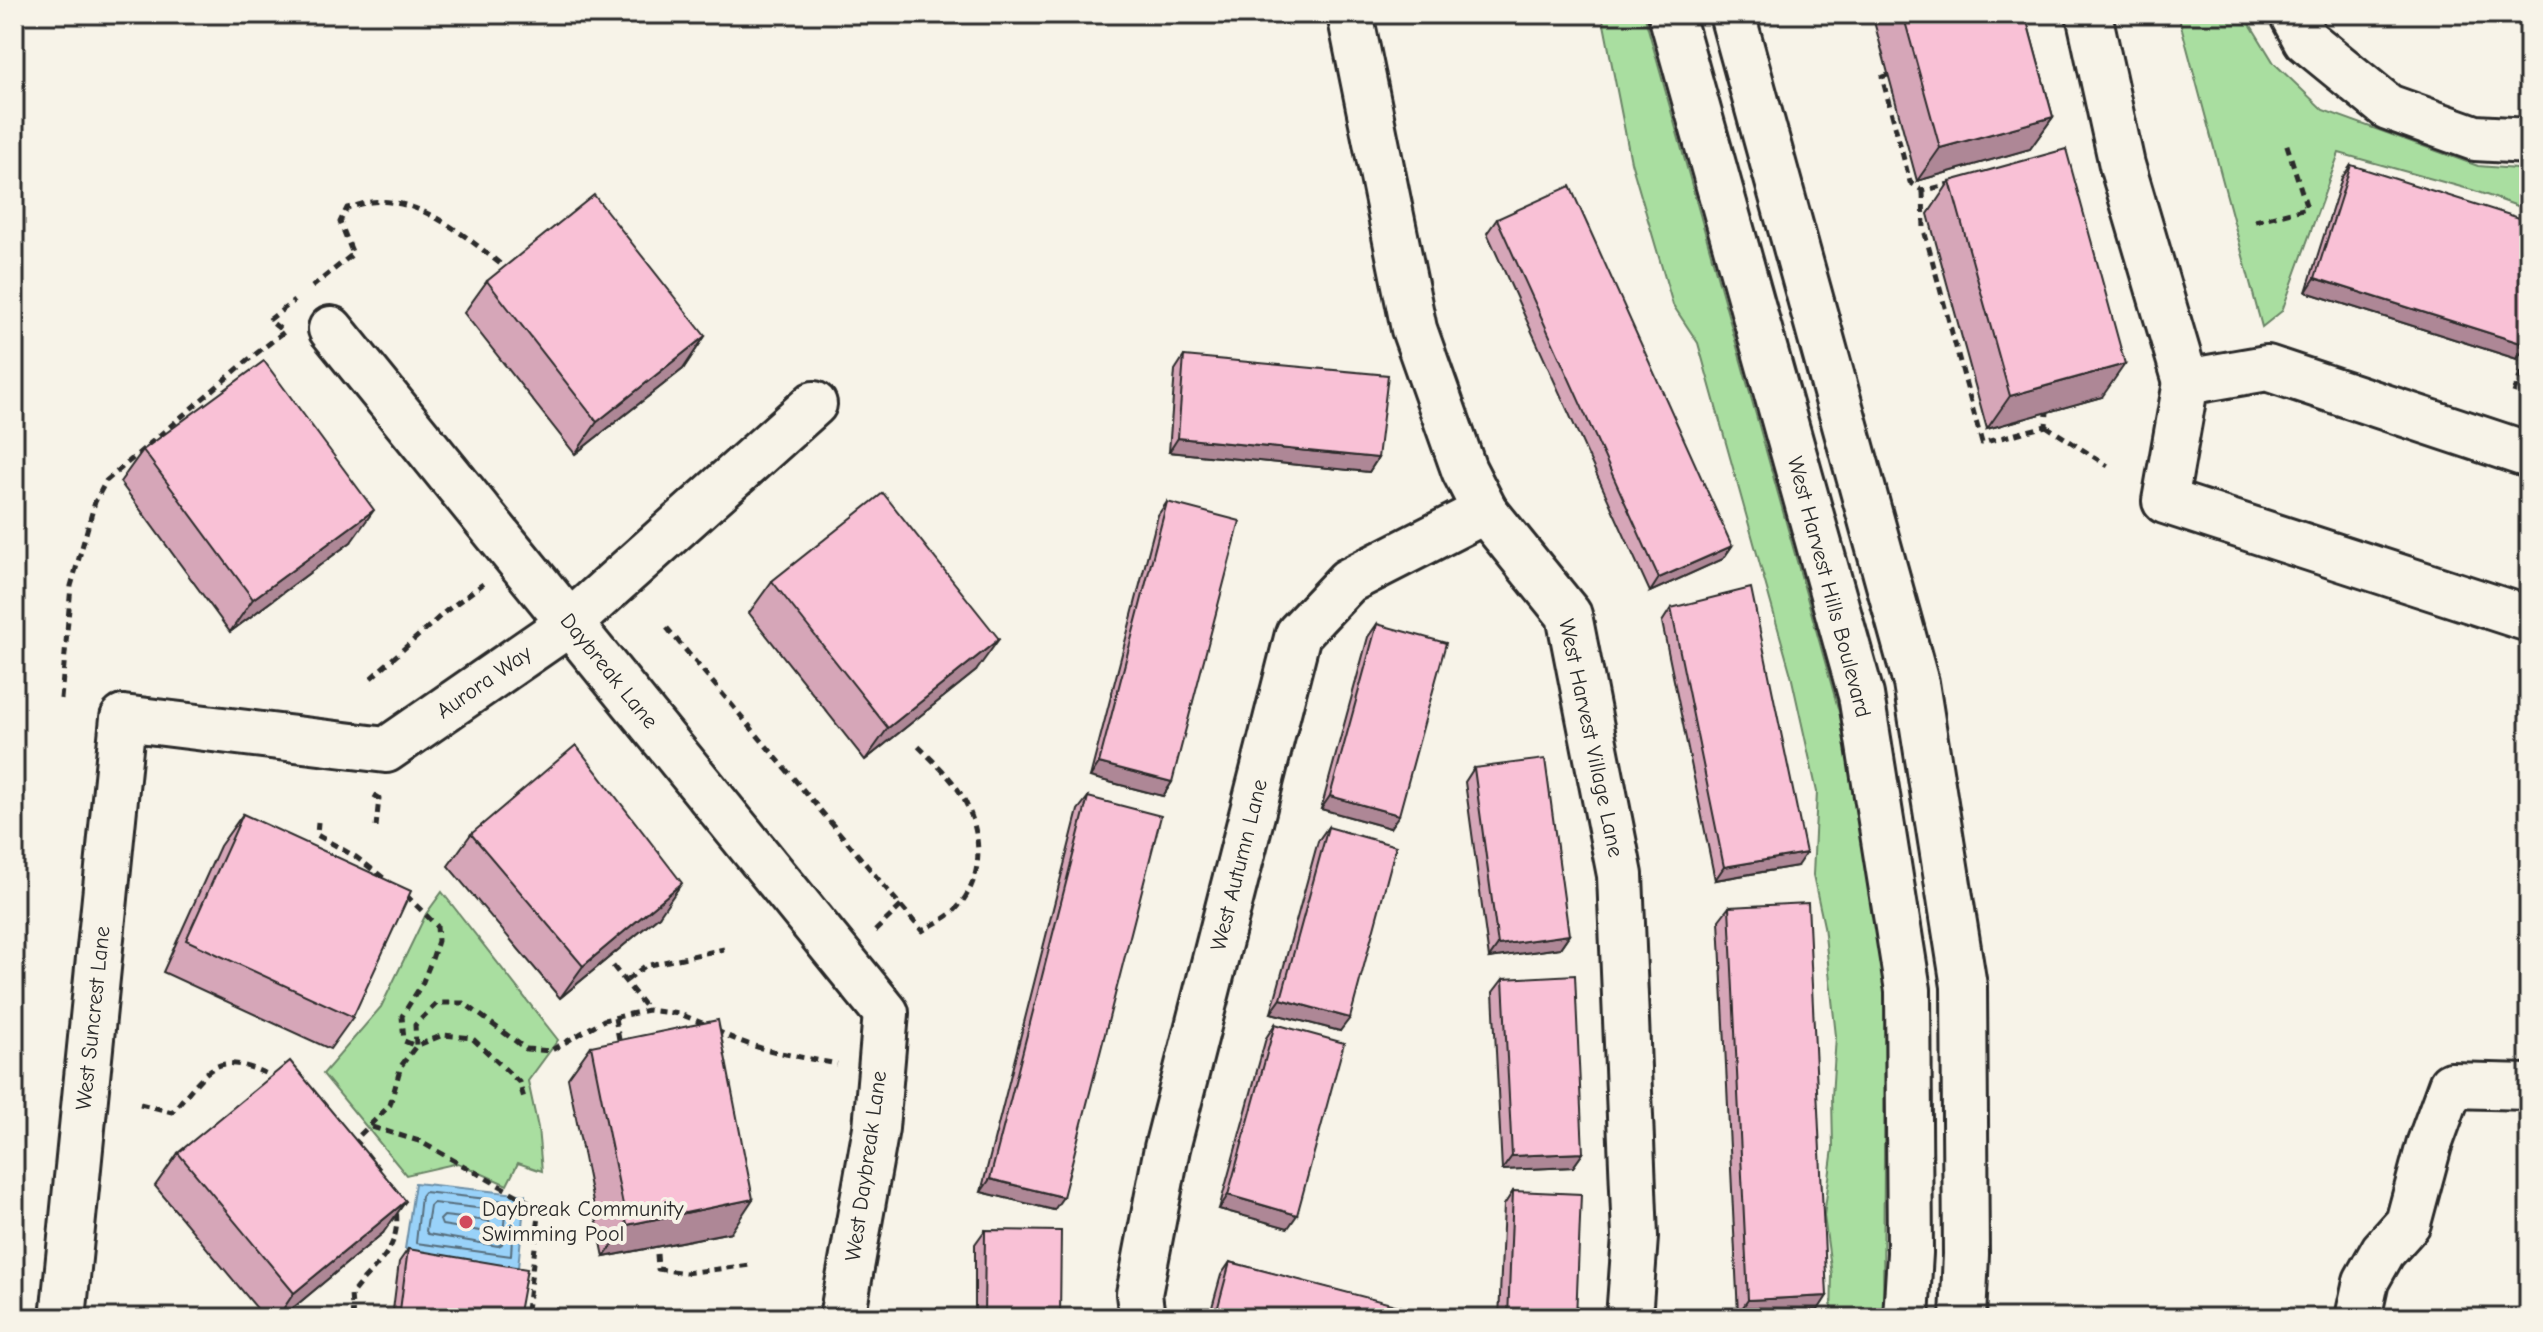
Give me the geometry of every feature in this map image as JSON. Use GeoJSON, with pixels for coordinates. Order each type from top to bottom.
{"type":"FeatureCollection","features":[{"type":"Feature","properties":{"kind":"street","name":"West Harvest Village Lane"},"geometry":{"type":"LineString","coordinates":[[1350,14],[1414,329],[1464,470],[1485,511],[1569,615],[1620,875],[1635,1237],[1629,1318]]}},
{"type":"Feature","properties":{"kind":"street","name":"West Harvest Hills Boulevard"},"geometry":{"type":"LineString","coordinates":[[1671,14],[1861,695],[1908,990],[1910,1253],[1906,1318]]}},
{"type":"Feature","properties":{"kind":"street"},"geometry":{"type":"LineString","coordinates":[[1732,14],[1916,683],[1964,986],[1966,1254],[1963,1318]]}},
{"type":"Feature","properties":{"kind":"street"},"geometry":{"type":"LineString","coordinates":[[2089,14],[2122,165],[2186,382],[2165,501],[2529,619]]}},
{"type":"Feature","properties":{"kind":"street"},"geometry":{"type":"LineString","coordinates":[[2292,14],[2306,40],[2388,107],[2475,138],[2529,141]]}},
{"type":"Feature","properties":{"kind":"street","name":"Daybreak Lane"},"geometry":{"type":"LineString","coordinates":[[331,329],[886,1013]]}},
{"type":"Feature","properties":{"kind":"street"},"geometry":{"type":"LineString","coordinates":[[2186,382],[2267,368],[2529,455]]}},
{"type":"Feature","properties":{"kind":"street","name":"Aurora Way"},"geometry":{"type":"LineString","coordinates":[[123,718],[386,750],[570,623],[814,404]]}},
{"type":"Feature","properties":{"kind":"street","name":"West Autumn Lane"},"geometry":{"type":"LineString","coordinates":[[1142,1318],[1139,1294],[1167,1148],[1298,634],[1348,581],[1485,511]]}},
{"type":"Feature","properties":{"kind":"street","name":"West Suncrest Lane"},"geometry":{"type":"LineString","coordinates":[[63,1318],[123,718]]}},
{"type":"Feature","properties":{"kind":"street","name":"West Daybreak Lane"},"geometry":{"type":"LineString","coordinates":[[842,1318],[876,1128],[886,1013]]}},
{"type":"Feature","properties":{"kind":"street"},"geometry":{"type":"LineString","coordinates":[[2358,1318],[2366,1281],[2383,1251],[2408,1223],[2429,1145],[2451,1085],[2529,1087]]}},
{"type":"Feature","properties":{"kind":"path"},"geometry":{"type":"LineString","coordinates":[[1888,75],[1882,77],[1910,182],[1923,191],[1968,179]]}},
{"type":"Feature","properties":{"kind":"path"},"geometry":{"type":"LineString","coordinates":[[2255,221],[2307,208],[2285,139]]}},
{"type":"Feature","properties":{"kind":"path"},"geometry":{"type":"LineString","coordinates":[[1923,191],[1924,230],[1982,443],[2046,426],[2108,466]]}},
{"type":"Feature","properties":{"kind":"path"},"geometry":{"type":"LineString","coordinates":[[2514,393],[2529,351]]}},
{"type":"Feature","properties":{"kind":"path"},"geometry":{"type":"LineString","coordinates":[[2046,426],[2047,412]]}},
{"type":"Feature","properties":{"kind":"path"},"geometry":{"type":"LineString","coordinates":[[61,699],[71,586],[95,502],[106,481]]}},
{"type":"Feature","properties":{"kind":"path"},"geometry":{"type":"LineString","coordinates":[[371,678],[446,611],[485,582]]}},
{"type":"Feature","properties":{"kind":"path"},"geometry":{"type":"LineString","coordinates":[[667,628],[922,931],[953,912],[971,889],[980,861],[974,826],[960,792],[917,745]]}},
{"type":"Feature","properties":{"kind":"path"},"geometry":{"type":"LineString","coordinates":[[367,791],[379,798],[376,827]]}},
{"type":"Feature","properties":{"kind":"path"},"geometry":{"type":"LineString","coordinates":[[318,822],[317,835],[356,857],[389,882],[437,926],[438,941],[432,959],[422,984],[402,1016],[404,1041],[416,1046]]}},
{"type":"Feature","properties":{"kind":"path"},"geometry":{"type":"LineString","coordinates":[[627,980],[645,966],[724,949]]}},
{"type":"Feature","properties":{"kind":"path"},"geometry":{"type":"LineString","coordinates":[[613,966],[648,1010]]}},
{"type":"Feature","properties":{"kind":"path"},"geometry":{"type":"LineString","coordinates":[[416,1046],[415,1025],[437,1003],[464,1003],[526,1049],[550,1051],[604,1020],[648,1010],[680,1014],[729,1037],[847,1066]]}},
{"type":"Feature","properties":{"kind":"path"},"geometry":{"type":"LineString","coordinates":[[615,1018],[622,1054]]}},
{"type":"Feature","properties":{"kind":"path"},"geometry":{"type":"LineString","coordinates":[[355,1140],[390,1105],[401,1066],[416,1046],[443,1035],[472,1038],[519,1082],[524,1098]]}},
{"type":"Feature","properties":{"kind":"path"},"geometry":{"type":"LineString","coordinates":[[140,1104],[172,1112],[205,1073],[224,1063],[248,1065],[287,1083]]}},
{"type":"Feature","properties":{"kind":"path"},"geometry":{"type":"LineString","coordinates":[[371,1126],[419,1141],[529,1202],[539,1216],[526,1318]]}},
{"type":"Feature","properties":{"kind":"path"},"geometry":{"type":"LineString","coordinates":[[344,1131],[380,1170],[387,1183]]}},
{"type":"Feature","properties":{"kind":"path"},"geometry":{"type":"LineString","coordinates":[[353,1318],[351,1295],[391,1250],[398,1223],[394,1196]]}},
{"type":"Feature","properties":{"kind":"path"},"geometry":{"type":"LineString","coordinates":[[657,1254],[658,1269],[685,1273],[751,1265]]}},
{"type":"Feature","properties":{"kind":"green space"},"geometry":{"type":"Polygon","coordinates":[[[1602,14],[1644,14],[1848,744],[1885,991],[1883,1318],[1831,1318],[1832,1275],[1824,1216],[1833,1148],[1836,1036],[1824,926],[1813,875],[1817,792],[1791,675],[1698,343],[1673,305],[1631,162],[1602,14]]]}},
{"type":"Feature","properties":{"kind":"green space"},"geometry":{"type":"Polygon","coordinates":[[[2178,14],[2244,14],[2274,63],[2323,110],[2478,166],[2529,170],[2529,210],[2472,190],[2339,153],[2282,311],[2262,327],[2178,14]]]}},
{"type":"Feature","properties":{"kind":"green space"},"geometry":{"type":"Polygon","coordinates":[[[442,892],[558,1040],[528,1081],[538,1128],[542,1171],[518,1163],[507,1185],[458,1163],[406,1175],[323,1074],[381,1007],[426,914],[442,892]]]}},
{"type":"Feature","properties":{"kind":"water","name":"Daybreak Community Swimming Pool"},"geometry":{"type":"Polygon","coordinates":[[[415,1183],[525,1195],[518,1268],[405,1249],[415,1183]]]}},
{"type":"Feature","properties":{"kind":"building"},"geometry":{"type":"Polygon","coordinates":[[[1903,14],[2025,14],[2053,117],[1940,148],[1903,14]]]}},
{"type":"Feature","properties":{"kind":"building"},"geometry":{"type":"Polygon","coordinates":[[[2066,149],[2125,364],[2010,396],[1950,181],[2066,149]]]}},
{"type":"Feature","properties":{"kind":"building"},"geometry":{"type":"Polygon","coordinates":[[[2351,165],[2529,221],[2527,345],[2315,278],[2351,165]]]}},
{"type":"Feature","properties":{"kind":"building"},"geometry":{"type":"Polygon","coordinates":[[[1570,186],[1732,546],[1659,578],[1497,219],[1570,186]]]}},
{"type":"Feature","properties":{"kind":"building"},"geometry":{"type":"Polygon","coordinates":[[[594,195],[705,336],[597,422],[487,281],[594,195]]]}},
{"type":"Feature","properties":{"kind":"building"},"geometry":{"type":"Polygon","coordinates":[[[1184,356],[1388,375],[1378,458],[1178,438],[1184,356]]]}},
{"type":"Feature","properties":{"kind":"building"},"geometry":{"type":"Polygon","coordinates":[[[264,361],[374,510],[253,599],[143,450],[264,361]]]}},
{"type":"Feature","properties":{"kind":"building"},"geometry":{"type":"Polygon","coordinates":[[[883,493],[999,639],[888,728],[772,581],[883,493]]]}},
{"type":"Feature","properties":{"kind":"building"},"geometry":{"type":"Polygon","coordinates":[[[1167,502],[1240,521],[1172,782],[1099,763],[1167,502]]]}},
{"type":"Feature","properties":{"kind":"building"},"geometry":{"type":"Polygon","coordinates":[[[1751,588],[1806,853],[1724,867],[1671,608],[1751,588]]]}},
{"type":"Feature","properties":{"kind":"building"},"geometry":{"type":"Polygon","coordinates":[[[1377,624],[1446,643],[1399,815],[1330,796],[1377,624]]]}},
{"type":"Feature","properties":{"kind":"building"},"geometry":{"type":"Polygon","coordinates":[[[576,745],[682,883],[583,966],[471,834],[576,745]]]}},
{"type":"Feature","properties":{"kind":"building"},"geometry":{"type":"Polygon","coordinates":[[[1545,759],[1569,935],[1498,945],[1474,768],[1545,759]]]}},
{"type":"Feature","properties":{"kind":"building"},"geometry":{"type":"Polygon","coordinates":[[[1088,797],[1161,816],[1063,1197],[990,1179],[1088,797]]]}},
{"type":"Feature","properties":{"kind":"building"},"geometry":{"type":"Polygon","coordinates":[[[243,814],[411,891],[353,1017],[186,940],[243,814]]]}},
{"type":"Feature","properties":{"kind":"building"},"geometry":{"type":"Polygon","coordinates":[[[1328,827],[1396,846],[1350,1018],[1281,999],[1328,827]]]}},
{"type":"Feature","properties":{"kind":"building"},"geometry":{"type":"Polygon","coordinates":[[[1808,903],[1827,1296],[1748,1300],[1729,907],[1808,903]]]}},
{"type":"Feature","properties":{"kind":"building"},"geometry":{"type":"Polygon","coordinates":[[[1575,975],[1583,1153],[1512,1156],[1503,979],[1575,975]]]}},
{"type":"Feature","properties":{"kind":"building"},"geometry":{"type":"Polygon","coordinates":[[[718,1020],[753,1199],[627,1225],[591,1046],[718,1020]]]}},
{"type":"Feature","properties":{"kind":"building"},"geometry":{"type":"Polygon","coordinates":[[[1275,1024],[1344,1043],[1297,1215],[1228,1195],[1275,1024]]]}},
{"type":"Feature","properties":{"kind":"building"},"geometry":{"type":"Polygon","coordinates":[[[290,1061],[406,1201],[294,1293],[178,1153],[290,1061]]]}},
{"type":"Feature","properties":{"kind":"building"},"geometry":{"type":"Polygon","coordinates":[[[1513,1191],[1581,1194],[1576,1318],[1508,1318],[1513,1191]]]}},
{"type":"Feature","properties":{"kind":"building"},"geometry":{"type":"Polygon","coordinates":[[[985,1230],[1061,1231],[1060,1318],[984,1318],[985,1230]]]}},
{"type":"Feature","properties":{"kind":"building"},"geometry":{"type":"Polygon","coordinates":[[[408,1249],[527,1269],[518,1318],[399,1318],[408,1249]]]}},
{"type":"Feature","properties":{"kind":"building"},"geometry":{"type":"Polygon","coordinates":[[[1230,1262],[1441,1317],[1441,1318],[1215,1318],[1230,1262]]]}},
{"type":"Feature","properties":{"kind":"place","name":"Daybreak Community Swimming Pool"},"geometry":{"type":"Point","coordinates":[466,1222]}}]}
